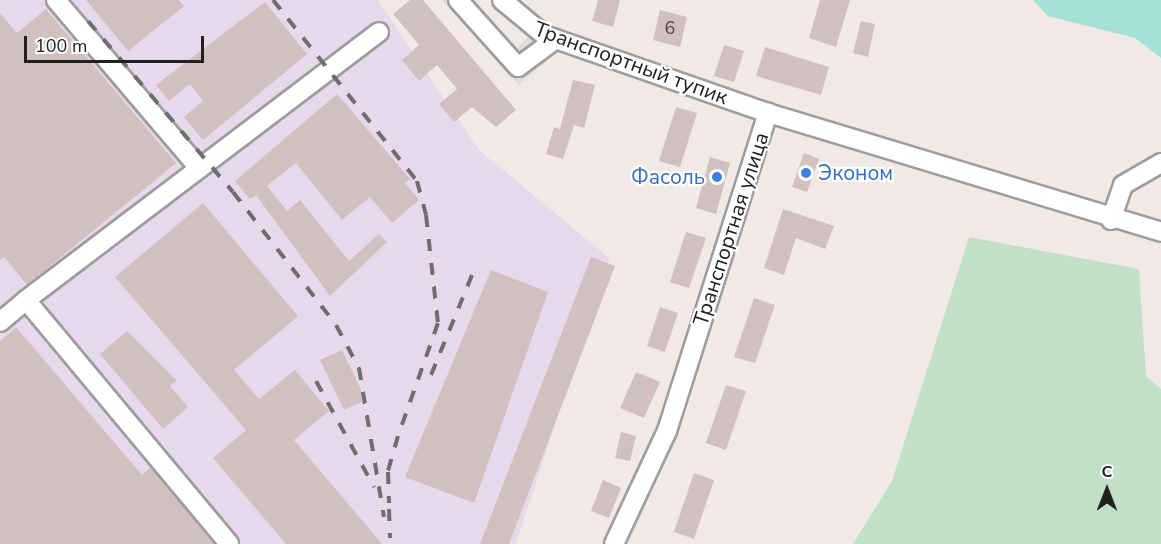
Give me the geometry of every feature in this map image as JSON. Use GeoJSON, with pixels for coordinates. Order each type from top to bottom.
{"type":"FeatureCollection","features":[{"type":"Feature","properties":{"kind":"street"},"geometry":{"type":"LineString","coordinates":[[56,0],[199,168]]}},
{"type":"Feature","properties":{"kind":"street"},"geometry":{"type":"LineString","coordinates":[[458,0],[518,67],[556,39]]}},
{"type":"Feature","properties":{"kind":"street","name":"Транспортный тупик"},"geometry":{"type":"LineString","coordinates":[[502,0],[524,24],[556,39],[768,113]]}},
{"type":"Feature","properties":{"kind":"street"},"geometry":{"type":"LineString","coordinates":[[0,322],[379,32]]}},
{"type":"Feature","properties":{"kind":"street","name":"Транспортная улица"},"geometry":{"type":"LineString","coordinates":[[614,544],[667,431],[768,113],[1111,220],[1161,232]]}},
{"type":"Feature","properties":{"kind":"street"},"geometry":{"type":"LineString","coordinates":[[1111,220],[1123,185],[1161,163]]}},
{"type":"Feature","properties":{"kind":"street"},"geometry":{"type":"LineString","coordinates":[[26,300],[229,544]]}},
{"type":"Feature","properties":{"kind":"shaded area"},"geometry":{"type":"Polygon","coordinates":[[[0,0],[378,0],[479,150],[609,258],[516,544],[0,544],[0,0]]]}},
{"type":"Feature","properties":{"kind":"shaded area"},"geometry":{"type":"Polygon","coordinates":[[[442,0],[471,0],[516,49],[530,36],[555,52],[519,85],[442,0]]]}},
{"type":"Feature","properties":{"kind":"green space"},"geometry":{"type":"Polygon","coordinates":[[[969,237],[1139,269],[1146,376],[1161,389],[1161,544],[853,544],[892,481],[969,237]]]}},
{"type":"Feature","properties":{"kind":"water"},"geometry":{"type":"Polygon","coordinates":[[[1033,0],[1161,0],[1161,58],[1135,38],[1048,16],[1033,0]]]}},
{"type":"Feature","properties":{"kind":"building"},"geometry":{"type":"Polygon","coordinates":[[[86,0],[179,0],[184,6],[128,51],[86,0]]]}},
{"type":"Feature","properties":{"kind":"building"},"geometry":{"type":"Polygon","coordinates":[[[410,0],[423,0],[516,110],[496,127],[472,107],[454,122],[439,104],[457,89],[437,65],[419,81],[402,60],[419,45],[393,14],[410,0]]]}},
{"type":"Feature","properties":{"kind":"building"},"geometry":{"type":"Polygon","coordinates":[[[598,0],[620,0],[613,27],[592,21],[598,0]]]}},
{"type":"Feature","properties":{"kind":"building"},"geometry":{"type":"Polygon","coordinates":[[[820,0],[850,0],[836,47],[809,38],[820,0]]]}},
{"type":"Feature","properties":{"kind":"building"},"geometry":{"type":"Polygon","coordinates":[[[265,2],[307,54],[203,140],[184,117],[203,101],[190,84],[169,101],[156,85],[265,2]]]}},
{"type":"Feature","properties":{"kind":"building"},"geometry":{"type":"Polygon","coordinates":[[[46,9],[176,163],[27,285],[4,257],[0,260],[0,13],[17,33],[46,9]]]}},
{"type":"Feature","properties":{"kind":"building"},"geometry":{"type":"Polygon","coordinates":[[[660,10],[687,17],[680,47],[653,40],[660,10]]]}},
{"type":"Feature","properties":{"kind":"building"},"geometry":{"type":"Polygon","coordinates":[[[861,21],[875,24],[868,57],[853,53],[861,21]]]}},
{"type":"Feature","properties":{"kind":"building"},"geometry":{"type":"Polygon","coordinates":[[[724,45],[744,51],[734,82],[714,76],[724,45]]]}},
{"type":"Feature","properties":{"kind":"building"},"geometry":{"type":"Polygon","coordinates":[[[765,47],[829,67],[821,95],[756,76],[765,47]]]}},
{"type":"Feature","properties":{"kind":"building"},"geometry":{"type":"Polygon","coordinates":[[[573,80],[595,85],[584,128],[574,125],[563,159],[546,154],[554,127],[560,129],[573,80]]]}},
{"type":"Feature","properties":{"kind":"building"},"geometry":{"type":"Polygon","coordinates":[[[337,94],[410,179],[405,183],[419,200],[392,223],[370,197],[342,220],[296,163],[267,186],[287,211],[300,200],[349,261],[379,234],[387,242],[330,296],[256,195],[250,199],[235,181],[337,94]]]}},
{"type":"Feature","properties":{"kind":"building"},"geometry":{"type":"Polygon","coordinates":[[[676,107],[697,113],[680,167],[659,161],[676,107]]]}},
{"type":"Feature","properties":{"kind":"building","name":"Эконом"},"geometry":{"type":"Polygon","coordinates":[[[804,153],[819,159],[807,192],[792,187],[804,153]]]}},
{"type":"Feature","properties":{"kind":"building"},"geometry":{"type":"Polygon","coordinates":[[[710,157],[730,163],[716,214],[696,208],[710,157]]]}},
{"type":"Feature","properties":{"kind":"building"},"geometry":{"type":"Polygon","coordinates":[[[203,203],[298,316],[234,370],[259,399],[295,370],[329,411],[294,440],[382,544],[286,544],[213,458],[246,430],[115,277],[203,203]]]}},
{"type":"Feature","properties":{"kind":"building"},"geometry":{"type":"Polygon","coordinates":[[[783,209],[834,226],[825,249],[796,238],[784,275],[764,268],[783,209]]]}},
{"type":"Feature","properties":{"kind":"building"},"geometry":{"type":"Polygon","coordinates":[[[686,232],[706,238],[689,288],[670,282],[686,232]]]}},
{"type":"Feature","properties":{"kind":"building"},"geometry":{"type":"Polygon","coordinates":[[[591,257],[615,266],[509,544],[480,544],[591,257]]]}},
{"type":"Feature","properties":{"kind":"building"},"geometry":{"type":"Polygon","coordinates":[[[491,270],[548,292],[474,503],[405,477],[491,270]]]}},
{"type":"Feature","properties":{"kind":"building"},"geometry":{"type":"Polygon","coordinates":[[[754,298],[775,305],[755,363],[734,357],[754,298]]]}},
{"type":"Feature","properties":{"kind":"building"},"geometry":{"type":"Polygon","coordinates":[[[660,307],[678,313],[665,352],[647,346],[660,307]]]}},
{"type":"Feature","properties":{"kind":"building"},"geometry":{"type":"Polygon","coordinates":[[[16,327],[142,475],[151,467],[214,544],[0,544],[0,341],[16,327]]]}},
{"type":"Feature","properties":{"kind":"building"},"geometry":{"type":"Polygon","coordinates":[[[127,331],[177,381],[170,386],[188,407],[163,429],[100,354],[127,331]]]}},
{"type":"Feature","properties":{"kind":"building"},"geometry":{"type":"Polygon","coordinates":[[[342,350],[366,400],[344,410],[320,360],[342,350]]]}},
{"type":"Feature","properties":{"kind":"building"},"geometry":{"type":"Polygon","coordinates":[[[636,372],[660,382],[644,418],[620,408],[636,372]]]}},
{"type":"Feature","properties":{"kind":"building"},"geometry":{"type":"Polygon","coordinates":[[[726,385],[746,391],[726,450],[706,443],[726,385]]]}},
{"type":"Feature","properties":{"kind":"building"},"geometry":{"type":"Polygon","coordinates":[[[621,432],[636,436],[630,461],[615,458],[621,432]]]}},
{"type":"Feature","properties":{"kind":"building"},"geometry":{"type":"Polygon","coordinates":[[[694,473],[714,480],[694,539],[674,532],[694,473]]]}},
{"type":"Feature","properties":{"kind":"building"},"geometry":{"type":"Polygon","coordinates":[[[603,480],[621,488],[609,518],[591,511],[603,480]]]}},
{"type":"Feature","properties":{"kind":"railway"},"geometry":{"type":"LineString","coordinates":[[273,0],[417,181],[426,215],[438,323],[398,436],[388,472],[389,503]]}},
{"type":"Feature","properties":{"kind":"railway"},"geometry":{"type":"LineString","coordinates":[[88,21],[233,192],[336,325],[359,368],[384,517]]}},
{"type":"Feature","properties":{"kind":"railway"},"geometry":{"type":"LineString","coordinates":[[431,375],[474,270]]}},
{"type":"Feature","properties":{"kind":"railway"},"geometry":{"type":"LineString","coordinates":[[316,381],[374,487]]}},
{"type":"Feature","properties":{"kind":"railway"},"geometry":{"type":"LineString","coordinates":[[389,509],[390,538]]}},
{"type":"Feature","properties":{"kind":"place","name":"Эконом"},"geometry":{"type":"Point","coordinates":[806,173]}},
{"type":"Feature","properties":{"kind":"place","name":"Фасоль"},"geometry":{"type":"Point","coordinates":[717,177]}}]}
